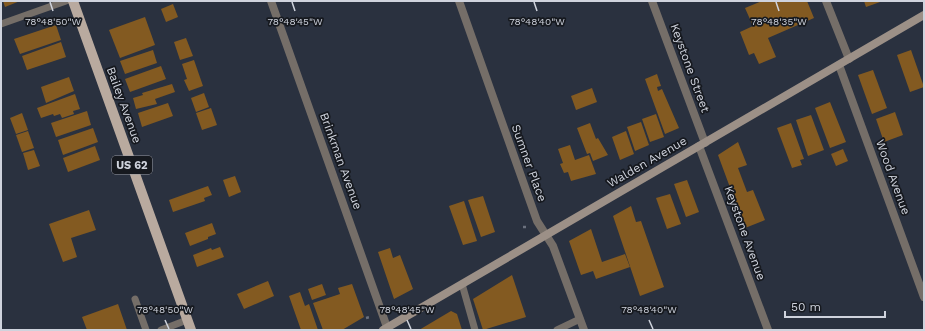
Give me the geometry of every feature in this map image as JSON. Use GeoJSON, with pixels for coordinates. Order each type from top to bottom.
{"type":"FeatureCollection","features":[{"type":"Feature","properties":{"kind":"main road","name":"Bailey Avenue"},"geometry":{"type":"LineString","coordinates":[[73,1],[191,330]]}},
{"type":"Feature","properties":{"kind":"main road","name":"Walden Avenue"},"geometry":{"type":"LineString","coordinates":[[386,329],[924,15]]}},
{"type":"Feature","properties":{"kind":"street","name":"Brinkman Avenue"},"geometry":{"type":"LineString","coordinates":[[271,1],[386,329]]}},
{"type":"Feature","properties":{"kind":"street","name":"Sumner Place"},"geometry":{"type":"LineString","coordinates":[[459,1],[537,221],[553,246],[584,330]]}},
{"type":"Feature","properties":{"kind":"street","name":"Keystone Street"},"geometry":{"type":"LineString","coordinates":[[652,1],[702,144]]}},
{"type":"Feature","properties":{"kind":"street"},"geometry":{"type":"LineString","coordinates":[[826,1],[849,59]]}},
{"type":"Feature","properties":{"kind":"street","name":"Wood Avenue"},"geometry":{"type":"LineString","coordinates":[[839,65],[924,297]]}},
{"type":"Feature","properties":{"kind":"street","name":"Keystone Avenue"},"geometry":{"type":"LineString","coordinates":[[702,144],[768,330]]}},
{"type":"Feature","properties":{"kind":"lane"},"geometry":{"type":"LineString","coordinates":[[1,24],[66,1]]}},
{"type":"Feature","properties":{"kind":"lane"},"geometry":{"type":"LineString","coordinates":[[462,284],[474,330]]}},
{"type":"Feature","properties":{"kind":"lane"},"geometry":{"type":"LineString","coordinates":[[135,299],[146,330]]}},
{"type":"Feature","properties":{"kind":"lane"},"geometry":{"type":"LineString","coordinates":[[557,330],[580,319]]}},
{"type":"Feature","properties":{"kind":"lane"},"geometry":{"type":"LineString","coordinates":[[161,330],[187,320]]}},
{"type":"Feature","properties":{"kind":"path"},"geometry":{"type":"LineString","coordinates":[[366,318],[370,317]]}},
{"type":"Feature","properties":{"kind":"building"},"geometry":{"type":"Polygon","coordinates":[[[3,1],[20,1],[5,7],[3,1]]]}},
{"type":"Feature","properties":{"kind":"building"},"geometry":{"type":"Polygon","coordinates":[[[762,1],[807,1],[814,18],[768,38],[776,57],[759,64],[754,53],[749,55],[740,32],[753,26],[745,8],[762,1]]]}},
{"type":"Feature","properties":{"kind":"building"},"geometry":{"type":"Polygon","coordinates":[[[864,1],[883,1],[866,7],[864,1]]]}},
{"type":"Feature","properties":{"kind":"building"},"geometry":{"type":"Polygon","coordinates":[[[173,4],[178,17],[166,22],[161,9],[173,4]]]}},
{"type":"Feature","properties":{"kind":"building"},"geometry":{"type":"Polygon","coordinates":[[[145,17],[155,45],[120,58],[109,30],[145,17]]]}},
{"type":"Feature","properties":{"kind":"building"},"geometry":{"type":"Polygon","coordinates":[[[56,25],[61,40],[20,54],[14,39],[56,25]]]}},
{"type":"Feature","properties":{"kind":"building"},"geometry":{"type":"Polygon","coordinates":[[[186,38],[193,56],[180,60],[174,42],[186,38]]]}},
{"type":"Feature","properties":{"kind":"building"},"geometry":{"type":"Polygon","coordinates":[[[61,42],[66,57],[27,70],[22,56],[61,42]]]}},
{"type":"Feature","properties":{"kind":"building"},"geometry":{"type":"Polygon","coordinates":[[[153,50],[157,63],[125,74],[120,61],[153,50]]]}},
{"type":"Feature","properties":{"kind":"building"},"geometry":{"type":"Polygon","coordinates":[[[911,50],[924,87],[910,92],[897,55],[911,50]]]}},
{"type":"Feature","properties":{"kind":"building"},"geometry":{"type":"Polygon","coordinates":[[[194,60],[203,86],[189,91],[184,80],[187,79],[182,64],[194,60]]]}},
{"type":"Feature","properties":{"kind":"building"},"geometry":{"type":"Polygon","coordinates":[[[161,66],[166,79],[130,92],[125,79],[161,66]]]}},
{"type":"Feature","properties":{"kind":"building"},"geometry":{"type":"Polygon","coordinates":[[[873,70],[887,108],[872,114],[858,75],[873,70]]]}},
{"type":"Feature","properties":{"kind":"building"},"geometry":{"type":"Polygon","coordinates":[[[657,74],[661,86],[657,87],[658,91],[662,89],[679,128],[665,134],[645,79],[657,74]]]}},
{"type":"Feature","properties":{"kind":"building"},"geometry":{"type":"Polygon","coordinates":[[[69,77],[74,91],[46,103],[41,87],[69,77]]]}},
{"type":"Feature","properties":{"kind":"building"},"geometry":{"type":"Polygon","coordinates":[[[172,84],[175,92],[155,99],[157,104],[136,109],[133,98],[143,95],[142,93],[172,84]]]}},
{"type":"Feature","properties":{"kind":"building"},"geometry":{"type":"Polygon","coordinates":[[[592,88],[597,102],[576,110],[571,96],[592,88]]]}},
{"type":"Feature","properties":{"kind":"building"},"geometry":{"type":"Polygon","coordinates":[[[204,93],[209,107],[196,112],[191,98],[204,93]]]}},
{"type":"Feature","properties":{"kind":"building"},"geometry":{"type":"Polygon","coordinates":[[[75,94],[80,109],[73,111],[74,114],[62,118],[60,114],[54,116],[53,114],[41,118],[37,108],[75,94]]]}},
{"type":"Feature","properties":{"kind":"building"},"geometry":{"type":"Polygon","coordinates":[[[830,102],[846,142],[830,148],[815,108],[830,102]]]}},
{"type":"Feature","properties":{"kind":"building"},"geometry":{"type":"Polygon","coordinates":[[[168,103],[173,116],[142,127],[138,113],[168,103]]]}},
{"type":"Feature","properties":{"kind":"building"},"geometry":{"type":"Polygon","coordinates":[[[211,108],[217,125],[202,130],[196,113],[211,108]]]}},
{"type":"Feature","properties":{"kind":"building"},"geometry":{"type":"Polygon","coordinates":[[[87,111],[91,125],[56,137],[51,123],[87,111]]]}},
{"type":"Feature","properties":{"kind":"building"},"geometry":{"type":"Polygon","coordinates":[[[895,112],[903,135],[884,142],[876,119],[895,112]]]}},
{"type":"Feature","properties":{"kind":"building"},"geometry":{"type":"Polygon","coordinates":[[[22,113],[28,130],[16,134],[10,118],[22,113]]]}},
{"type":"Feature","properties":{"kind":"building"},"geometry":{"type":"Polygon","coordinates":[[[656,114],[664,137],[650,142],[642,119],[656,114]]]}},
{"type":"Feature","properties":{"kind":"building"},"geometry":{"type":"Polygon","coordinates":[[[811,115],[824,150],[808,156],[796,120],[811,115]]]}},
{"type":"Feature","properties":{"kind":"building"},"geometry":{"type":"Polygon","coordinates":[[[641,122],[649,145],[635,151],[627,127],[641,122]]]}},
{"type":"Feature","properties":{"kind":"building"},"geometry":{"type":"Polygon","coordinates":[[[590,123],[596,139],[598,138],[608,155],[593,161],[590,153],[587,154],[577,128],[590,123]]]}},
{"type":"Feature","properties":{"kind":"building"},"geometry":{"type":"Polygon","coordinates":[[[791,123],[804,159],[800,160],[802,165],[792,168],[777,128],[791,123]]]}},
{"type":"Feature","properties":{"kind":"building"},"geometry":{"type":"Polygon","coordinates":[[[93,128],[98,142],[63,155],[58,140],[93,128]]]}},
{"type":"Feature","properties":{"kind":"building"},"geometry":{"type":"Polygon","coordinates":[[[28,131],[34,148],[22,152],[16,135],[28,131]]]}},
{"type":"Feature","properties":{"kind":"building"},"geometry":{"type":"Polygon","coordinates":[[[626,131],[634,154],[620,160],[612,137],[626,131]]]}},
{"type":"Feature","properties":{"kind":"building"},"geometry":{"type":"Polygon","coordinates":[[[738,142],[747,165],[738,168],[747,192],[753,190],[765,220],[745,228],[718,155],[738,142]]]}},
{"type":"Feature","properties":{"kind":"building"},"geometry":{"type":"Polygon","coordinates":[[[570,145],[575,160],[589,155],[596,174],[571,181],[568,172],[564,173],[560,164],[563,163],[558,149],[570,145]]]}},
{"type":"Feature","properties":{"kind":"building"},"geometry":{"type":"Polygon","coordinates":[[[95,146],[100,160],[68,172],[63,158],[95,146]]]}},
{"type":"Feature","properties":{"kind":"building"},"geometry":{"type":"Polygon","coordinates":[[[843,149],[848,161],[836,166],[831,154],[843,149]]]}},
{"type":"Feature","properties":{"kind":"building"},"geometry":{"type":"Polygon","coordinates":[[[34,150],[40,166],[28,170],[23,153],[34,150]]]}},
{"type":"Feature","properties":{"kind":"building"},"geometry":{"type":"Polygon","coordinates":[[[235,176],[241,192],[229,197],[223,180],[235,176]]]}},
{"type":"Feature","properties":{"kind":"building"},"geometry":{"type":"Polygon","coordinates":[[[687,180],[699,212],[686,217],[674,184],[687,180]]]}},
{"type":"Feature","properties":{"kind":"building"},"geometry":{"type":"Polygon","coordinates":[[[208,186],[212,195],[204,198],[205,201],[173,212],[169,200],[208,186]]]}},
{"type":"Feature","properties":{"kind":"building"},"geometry":{"type":"Polygon","coordinates":[[[670,194],[681,224],[667,229],[656,198],[670,194]]]}},
{"type":"Feature","properties":{"kind":"building"},"geometry":{"type":"Polygon","coordinates":[[[483,196],[495,232],[481,237],[468,200],[483,196]]]}},
{"type":"Feature","properties":{"kind":"building"},"geometry":{"type":"Polygon","coordinates":[[[464,201],[477,241],[463,245],[449,206],[464,201]]]}},
{"type":"Feature","properties":{"kind":"building"},"geometry":{"type":"Polygon","coordinates":[[[631,206],[636,222],[641,221],[664,287],[640,296],[613,216],[631,206]]]}},
{"type":"Feature","properties":{"kind":"building"},"geometry":{"type":"Polygon","coordinates":[[[89,210],[96,230],[71,238],[77,257],[63,262],[49,224],[89,210]]]}},
{"type":"Feature","properties":{"kind":"building"},"geometry":{"type":"Polygon","coordinates":[[[212,223],[216,234],[190,246],[185,233],[212,223]]]}},
{"type":"Feature","properties":{"kind":"building"},"geometry":{"type":"Polygon","coordinates":[[[591,229],[602,262],[625,254],[630,267],[596,279],[593,271],[581,275],[569,241],[591,229]]]}},
{"type":"Feature","properties":{"kind":"building"},"geometry":{"type":"Polygon","coordinates":[[[220,247],[224,257],[197,267],[193,255],[211,248],[212,250],[220,247]]]}},
{"type":"Feature","properties":{"kind":"building"},"geometry":{"type":"Polygon","coordinates":[[[390,248],[393,258],[400,255],[413,289],[394,299],[378,252],[390,248]]]}},
{"type":"Feature","properties":{"kind":"building"},"geometry":{"type":"Polygon","coordinates":[[[512,275],[526,317],[483,330],[473,299],[512,275]]]}},
{"type":"Feature","properties":{"kind":"building"},"geometry":{"type":"Polygon","coordinates":[[[268,281],[274,296],[244,309],[237,294],[268,281]]]}},
{"type":"Feature","properties":{"kind":"building"},"geometry":{"type":"Polygon","coordinates":[[[322,284],[326,295],[312,300],[308,289],[322,284]]]}},
{"type":"Feature","properties":{"kind":"building"},"geometry":{"type":"Polygon","coordinates":[[[352,284],[364,317],[342,330],[323,330],[313,303],[340,294],[338,288],[352,284]]]}},
{"type":"Feature","properties":{"kind":"building"},"geometry":{"type":"Polygon","coordinates":[[[300,292],[305,306],[309,304],[318,330],[301,330],[289,296],[300,292]]]}},
{"type":"Feature","properties":{"kind":"building"},"geometry":{"type":"Polygon","coordinates":[[[118,304],[127,330],[87,330],[82,317],[118,304]]]}},
{"type":"Feature","properties":{"kind":"building"},"geometry":{"type":"Polygon","coordinates":[[[451,311],[457,314],[462,330],[419,330],[451,311]]]}}]}
